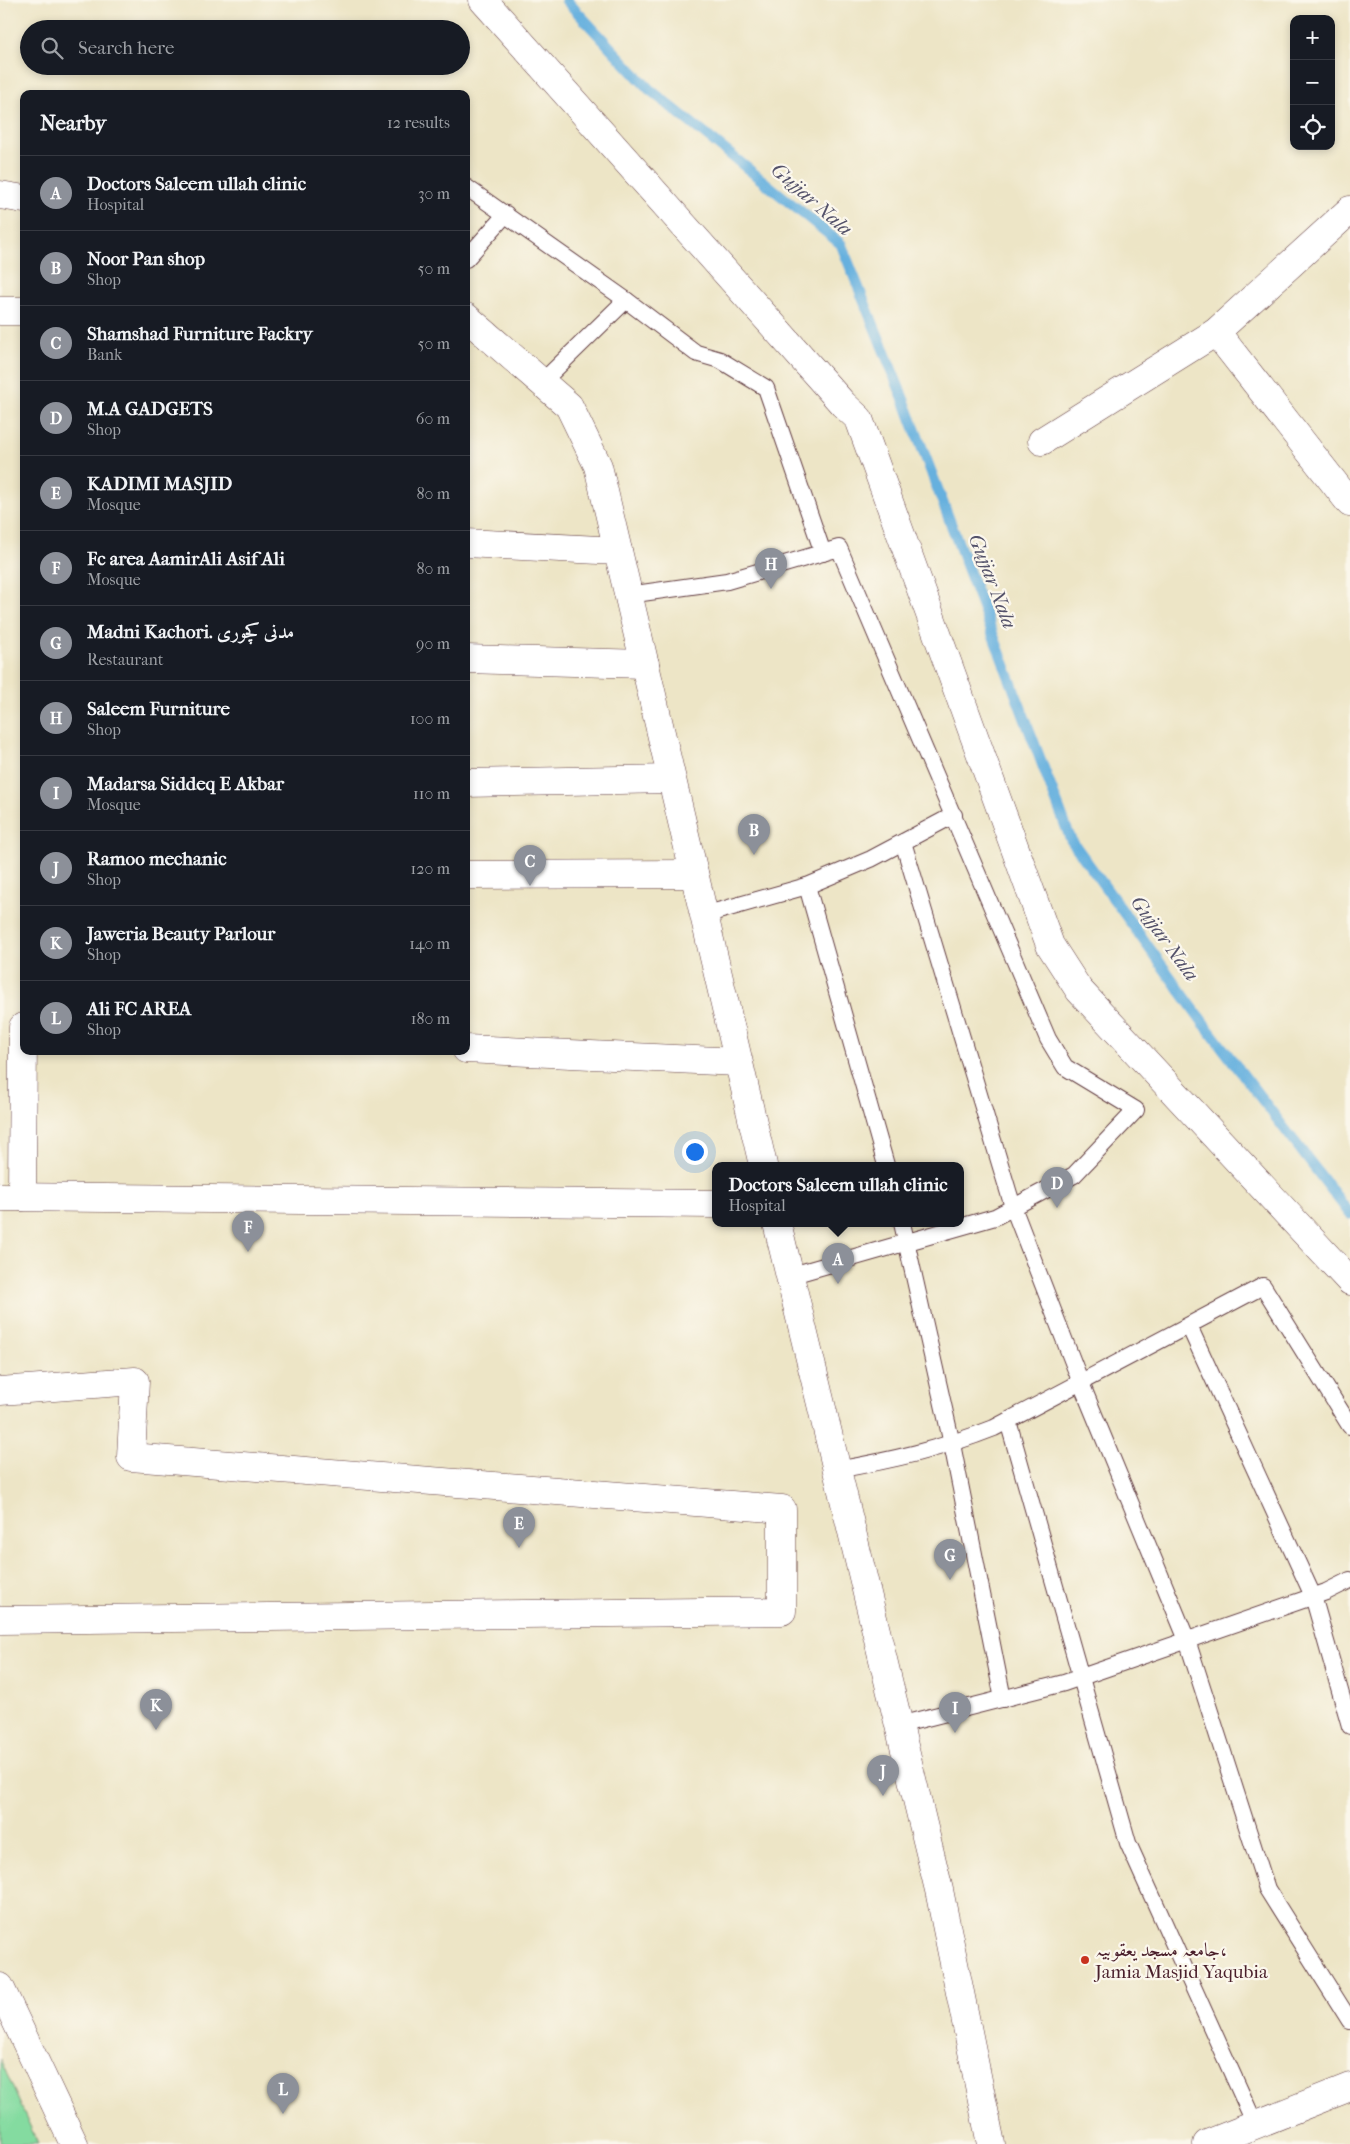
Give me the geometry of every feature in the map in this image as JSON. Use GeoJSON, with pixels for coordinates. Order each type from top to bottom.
{"type":"FeatureCollection","features":[{"type":"Feature","properties":{"kind":"street"},"geometry":{"type":"LineString","coordinates":[[483,0],[836,397],[859,419],[1050,945],[1080,990],[1350,1281]]}},
{"type":"Feature","properties":{"kind":"street"},"geometry":{"type":"LineString","coordinates":[[0,195],[20,198]]}},
{"type":"Feature","properties":{"kind":"street"},"geometry":{"type":"LineString","coordinates":[[1042,441],[1216,332],[1350,210]]}},
{"type":"Feature","properties":{"kind":"street"},"geometry":{"type":"LineString","coordinates":[[0,311],[20,311]]}},
{"type":"Feature","properties":{"kind":"street"},"geometry":{"type":"LineString","coordinates":[[470,320],[569,406],[598,466],[762,1162]]}},
{"type":"Feature","properties":{"kind":"street"},"geometry":{"type":"LineString","coordinates":[[1216,332],[1350,503]]}},
{"type":"Feature","properties":{"kind":"street"},"geometry":{"type":"LineString","coordinates":[[470,543],[618,551]]}},
{"type":"Feature","properties":{"kind":"street"},"geometry":{"type":"LineString","coordinates":[[470,659],[645,664]]}},
{"type":"Feature","properties":{"kind":"street"},"geometry":{"type":"LineString","coordinates":[[470,783],[672,779]]}},
{"type":"Feature","properties":{"kind":"street"},"geometry":{"type":"LineString","coordinates":[[470,875],[694,874]]}},
{"type":"Feature","properties":{"kind":"street"},"geometry":{"type":"LineString","coordinates":[[15,1027],[11,1197],[712,1204]]}},
{"type":"Feature","properties":{"kind":"street"},"geometry":{"type":"LineString","coordinates":[[470,1049],[738,1062]]}},
{"type":"Feature","properties":{"kind":"street"},"geometry":{"type":"LineString","coordinates":[[777,1227],[940,1890],[991,2144]]}},
{"type":"Feature","properties":{"kind":"street"},"geometry":{"type":"LineString","coordinates":[[0,1391],[135,1381],[131,1457],[782,1509],[782,1611],[0,1620]]}},
{"type":"Feature","properties":{"kind":"street"},"geometry":{"type":"LineString","coordinates":[[0,1987],[74,2144]]}},
{"type":"Feature","properties":{"kind":"street"},"geometry":{"type":"LineString","coordinates":[[1207,2144],[1350,2087]]}},
{"type":"Feature","properties":{"kind":"lane"},"geometry":{"type":"LineString","coordinates":[[470,190],[626,300],[696,353],[720,360],[766,388],[823,553]]}},
{"type":"Feature","properties":{"kind":"lane"},"geometry":{"type":"LineString","coordinates":[[470,254],[506,214]]}},
{"type":"Feature","properties":{"kind":"lane"},"geometry":{"type":"LineString","coordinates":[[542,382],[626,300]]}},
{"type":"Feature","properties":{"kind":"lane"},"geometry":{"type":"LineString","coordinates":[[628,595],[727,581],[839,548],[1048,1039],[1065,1067],[1136,1110],[1074,1175],[995,1217],[964,1226]]}},
{"type":"Feature","properties":{"kind":"lane"},"geometry":{"type":"LineString","coordinates":[[704,915],[807,886],[871,859],[954,815]]}},
{"type":"Feature","properties":{"kind":"lane"},"geometry":{"type":"LineString","coordinates":[[903,842],[1013,1207],[1081,1383],[1187,1640],[1267,1889],[1350,2021]]}},
{"type":"Feature","properties":{"kind":"lane"},"geometry":{"type":"LineString","coordinates":[[807,886],[885,1162]]}},
{"type":"Feature","properties":{"kind":"lane"},"geometry":{"type":"LineString","coordinates":[[903,1227],[952,1444],[1003,1699]]}},
{"type":"Feature","properties":{"kind":"lane"},"geometry":{"type":"LineString","coordinates":[[789,1276],[960,1227]]}},
{"type":"Feature","properties":{"kind":"lane"},"geometry":{"type":"LineString","coordinates":[[836,1470],[906,1457],[952,1444],[1008,1421],[1263,1286],[1350,1426]]}},
{"type":"Feature","properties":{"kind":"lane"},"geometry":{"type":"LineString","coordinates":[[1189,1326],[1313,1596],[1350,1726]]}},
{"type":"Feature","properties":{"kind":"lane"},"geometry":{"type":"LineString","coordinates":[[1008,1421],[1079,1678],[1128,1843],[1255,2124]]}},
{"type":"Feature","properties":{"kind":"lane"},"geometry":{"type":"LineString","coordinates":[[899,1725],[1079,1678],[1313,1596],[1350,1580]]}},
{"type":"Feature","properties":{"kind":"green space"},"geometry":{"type":"Polygon","coordinates":[[[0,2059],[38,2144],[0,2144],[0,2059]]]}},
{"type":"Feature","properties":{"kind":"waterway","name":"Gujjar Nala"},"geometry":{"type":"LineString","coordinates":[[566,0],[649,89],[841,244],[905,403],[1071,840],[1205,1025],[1350,1214]]}},
{"type":"Feature","properties":{"kind":"place","name":"Saleem Furniture"},"geometry":{"type":"Point","coordinates":[771,589]}},
{"type":"Feature","properties":{"kind":"place","name":"Noor Pan shop"},"geometry":{"type":"Point","coordinates":[754,855]}},
{"type":"Feature","properties":{"kind":"place","name":"Shamshad Furniture Fackry"},"geometry":{"type":"Point","coordinates":[530,886]}},
{"type":"Feature","properties":{"kind":"place","name":"M.A GADGETS"},"geometry":{"type":"Point","coordinates":[1057,1208]}},
{"type":"Feature","properties":{"kind":"place","name":"Fc area AamirAli Asif Ali"},"geometry":{"type":"Point","coordinates":[248,1252]}},
{"type":"Feature","properties":{"kind":"place","name":"Doctors Saleem ullah clinic"},"geometry":{"type":"Point","coordinates":[838,1284]}},
{"type":"Feature","properties":{"kind":"place","name":"KADIMI MASJID"},"geometry":{"type":"Point","coordinates":[519,1548]}},
{"type":"Feature","properties":{"kind":"place","name":"Madni Kachori. مدنی کچوری"},"geometry":{"type":"Point","coordinates":[950,1580]}},
{"type":"Feature","properties":{"kind":"place","name":"Jaweria Beauty Parlour"},"geometry":{"type":"Point","coordinates":[156,1730]}},
{"type":"Feature","properties":{"kind":"place","name":"Madarsa Siddeq E Akbar"},"geometry":{"type":"Point","coordinates":[955,1733]}},
{"type":"Feature","properties":{"kind":"place","name":"Ramoo mechanic"},"geometry":{"type":"Point","coordinates":[883,1796]}},
{"type":"Feature","properties":{"kind":"place","name":"جامعہ مسجد یعقوبیہ، Jamia Masjid Yaqubia"},"geometry":{"type":"Point","coordinates":[1085,1960]}},
{"type":"Feature","properties":{"kind":"place","name":"Ali FC AREA"},"geometry":{"type":"Point","coordinates":[283,2114]}}]}
